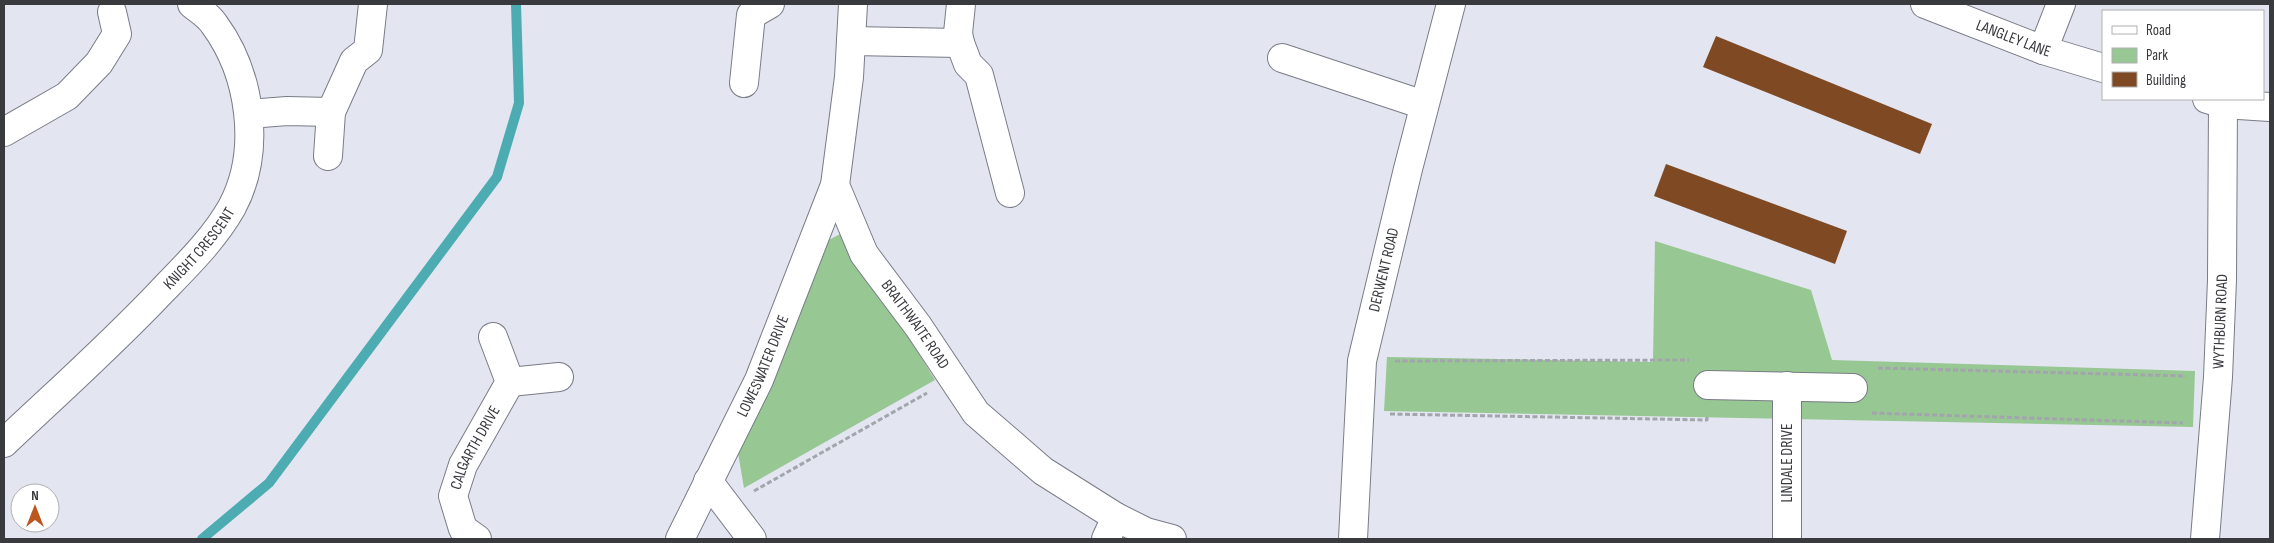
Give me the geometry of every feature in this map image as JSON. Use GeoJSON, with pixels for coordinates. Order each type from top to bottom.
{"type":"FeatureCollection","features":[{"type":"Feature","properties":{"kind":"street","name":"KNIGHT CRESCENT"},"geometry":{"type":"LineString","coordinates":[[4,443],[125,330],[198,254],[232,206],[247,164],[249,114],[238,64],[214,23],[192,4]]}},
{"type":"Feature","properties":{"kind":"street"},"geometry":{"type":"LineString","coordinates":[[328,156],[331,112],[354,61],[368,50],[373,4]]}},
{"type":"Feature","properties":{"kind":"street"},"geometry":{"type":"LineString","coordinates":[[744,83],[751,15],[770,4]]}},
{"type":"Feature","properties":{"kind":"street"},"geometry":{"type":"LineString","coordinates":[[834,185],[849,77],[853,4]]}},
{"type":"Feature","properties":{"kind":"street"},"geometry":{"type":"LineString","coordinates":[[960,4],[958,33],[960,43],[968,64],[979,75],[1010,193]]}},
{"type":"Feature","properties":{"kind":"street","name":"DERWENT ROAD"},"geometry":{"type":"LineString","coordinates":[[1353,539],[1362,361],[1424,105],[1451,4]]}},
{"type":"Feature","properties":{"kind":"street","name":"LANGLEY LANE"},"geometry":{"type":"LineString","coordinates":[[1926,4],[2043,50],[2102,68]]}},
{"type":"Feature","properties":{"kind":"street"},"geometry":{"type":"LineString","coordinates":[[2043,50],[2061,4]]}},
{"type":"Feature","properties":{"kind":"street"},"geometry":{"type":"LineString","coordinates":[[4,132],[67,96],[99,63],[117,34],[112,12]]}},
{"type":"Feature","properties":{"kind":"street"},"geometry":{"type":"LineString","coordinates":[[851,41],[960,43]]}},
{"type":"Feature","properties":{"kind":"street"},"geometry":{"type":"LineString","coordinates":[[1282,58],[1424,105]]}},
{"type":"Feature","properties":{"kind":"street"},"geometry":{"type":"LineString","coordinates":[[2215,101],[2270,107]]}},
{"type":"Feature","properties":{"kind":"street","name":"WYTHBURN ROAD"},"geometry":{"type":"LineString","coordinates":[[2204,539],[2218,376],[2222,280],[2215,101]]}},
{"type":"Feature","properties":{"kind":"street"},"geometry":{"type":"LineString","coordinates":[[249,114],[288,111],[331,112]]}},
{"type":"Feature","properties":{"kind":"street","name":"BRAITHWAITE ROAD"},"geometry":{"type":"LineString","coordinates":[[834,185],[864,254],[918,326],[976,413],[1111,528],[1146,532],[1172,539]]}},
{"type":"Feature","properties":{"kind":"street","name":"LOWESWATER DRIVE"},"geometry":{"type":"LineString","coordinates":[[680,539],[758,380],[834,185]]}},
{"type":"Feature","properties":{"kind":"street"},"geometry":{"type":"LineString","coordinates":[[493,337],[510,382],[559,376]]}},
{"type":"Feature","properties":{"kind":"street","name":"CALGARTH DRIVE"},"geometry":{"type":"LineString","coordinates":[[476,539],[463,529],[453,496],[463,465],[510,382]]}},
{"type":"Feature","properties":{"kind":"street"},"geometry":{"type":"LineString","coordinates":[[1708,385],[1853,388]]}},
{"type":"Feature","properties":{"kind":"street","name":"LINDALE DRIVE"},"geometry":{"type":"LineString","coordinates":[[1788,386],[1788,539]]}},
{"type":"Feature","properties":{"kind":"street"},"geometry":{"type":"LineString","coordinates":[[708,482],[752,539]]}},
{"type":"Feature","properties":{"kind":"path"},"geometry":{"type":"LineString","coordinates":[[1362,361],[1692,360]]}},
{"type":"Feature","properties":{"kind":"path"},"geometry":{"type":"LineString","coordinates":[[2214,424],[1855,412],[1854,367],[2218,376]]}},
{"type":"Feature","properties":{"kind":"path"},"geometry":{"type":"LineString","coordinates":[[728,506],[953,379]]}},
{"type":"Feature","properties":{"kind":"path"},"geometry":{"type":"LineString","coordinates":[[1359,413],[1707,420],[1708,385]]}},
{"type":"Feature","properties":{"kind":"green space"},"geometry":{"type":"Polygon","coordinates":[[[844,232],[935,380],[744,488],[737,447],[823,243],[844,232]]]}},
{"type":"Feature","properties":{"kind":"green space"},"geometry":{"type":"Polygon","coordinates":[[[1655,241],[1811,290],[1832,360],[2195,371],[2193,427],[1384,411],[1387,357],[1653,362],[1655,241]]]}},
{"type":"Feature","properties":{"kind":"building"},"geometry":{"type":"Polygon","coordinates":[[[1716,36],[1932,124],[1920,154],[1703,67],[1716,36]]]}},
{"type":"Feature","properties":{"kind":"building"},"geometry":{"type":"Polygon","coordinates":[[[1666,164],[1847,231],[1835,264],[1654,196],[1666,164]]]}},
{"type":"Feature","properties":{"kind":"waterway"},"geometry":{"type":"LineString","coordinates":[[202,539],[269,483],[497,177],[519,103],[516,4]]}}]}
